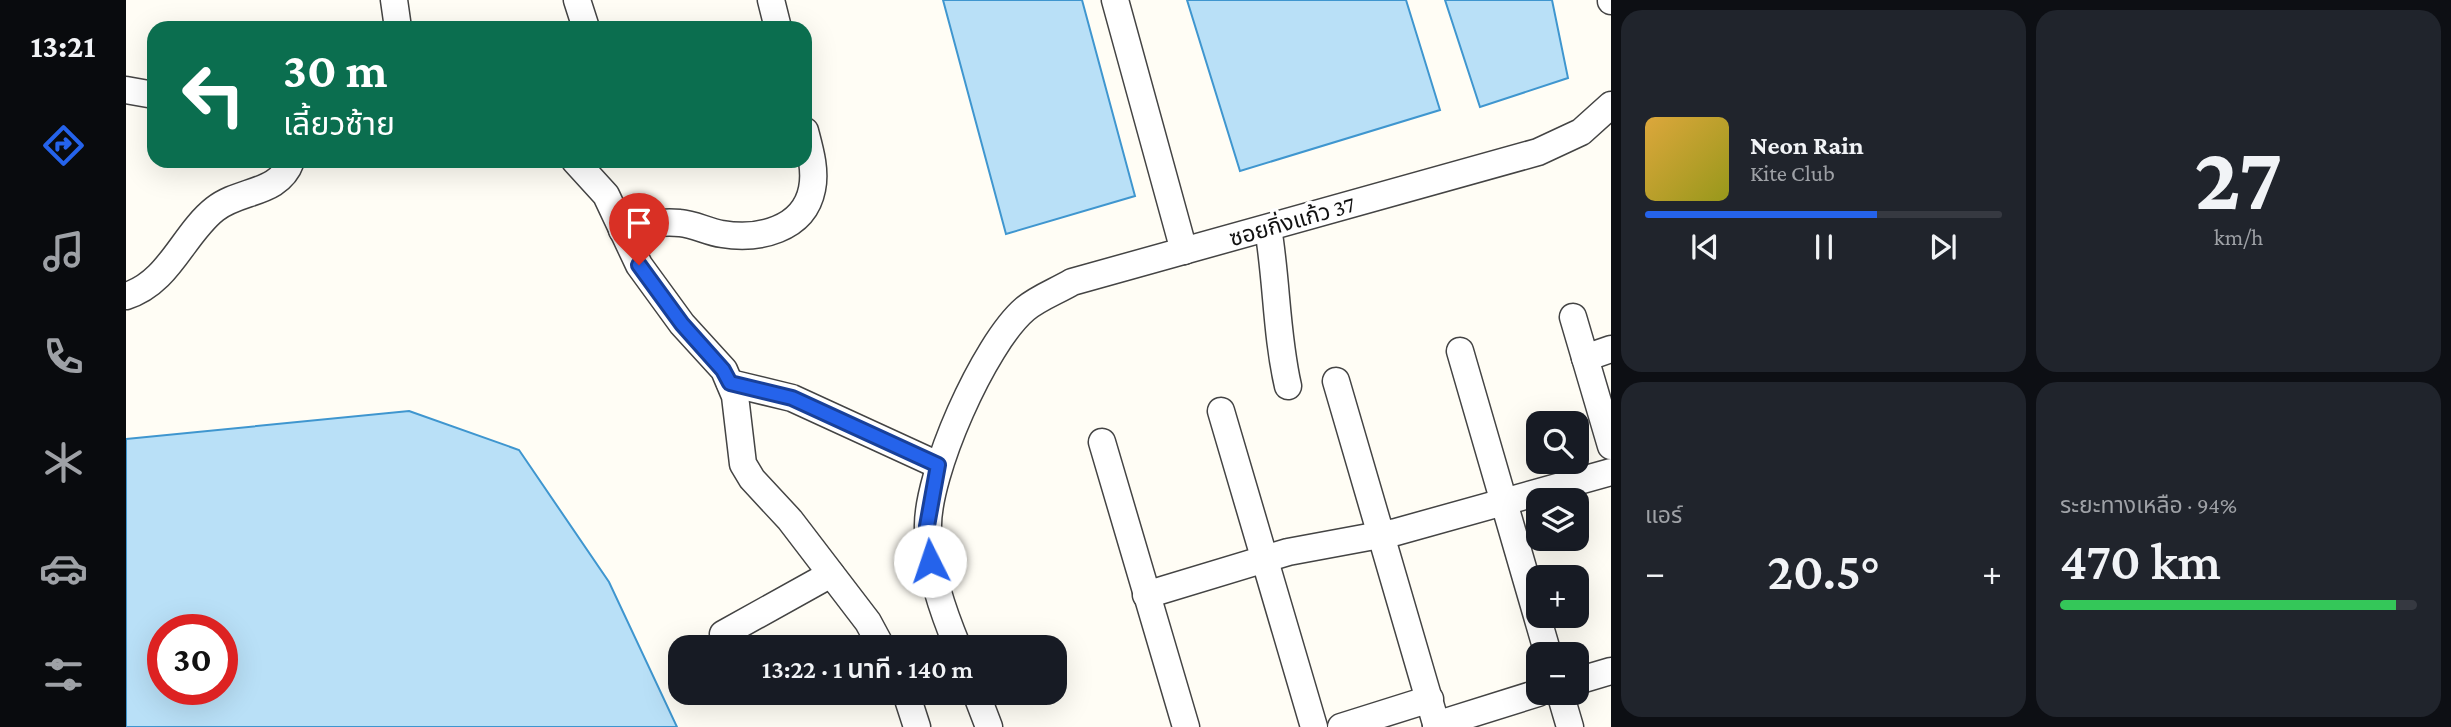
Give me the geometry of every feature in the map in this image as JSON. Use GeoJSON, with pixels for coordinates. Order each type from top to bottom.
{"type":"FeatureCollection","features":[{"type":"Feature","properties":{"kind":"street"},"geometry":{"type":"LineString","coordinates":[[394,0],[397,21]]}},
{"type":"Feature","properties":{"kind":"street"},"geometry":{"type":"LineString","coordinates":[[577,0],[584,21]]}},
{"type":"Feature","properties":{"kind":"street"},"geometry":{"type":"LineString","coordinates":[[771,0],[776,21]]}},
{"type":"Feature","properties":{"kind":"street"},"geometry":{"type":"LineString","coordinates":[[1115,0],[1184,251]]}},
{"type":"Feature","properties":{"kind":"street"},"geometry":{"type":"LineString","coordinates":[[126,90],[147,94]]}},
{"type":"Feature","properties":{"kind":"street","name":"ซอยกิ่งแก้ว 37"},"geometry":{"type":"LineString","coordinates":[[953,635],[939,601],[930,561],[927,526],[938,465],[1002,335],[1026,308],[1072,282],[1538,152],[1581,132],[1611,105]]}},
{"type":"Feature","properties":{"kind":"street"},"geometry":{"type":"LineString","coordinates":[[622,230],[658,222],[683,223],[721,234],[745,236],[768,233],[789,225],[806,209],[813,188],[812,157]]}},
{"type":"Feature","properties":{"kind":"street"},"geometry":{"type":"LineString","coordinates":[[126,296],[167,268],[215,209],[228,200],[273,186],[289,168]]}},
{"type":"Feature","properties":{"kind":"street"},"geometry":{"type":"LineString","coordinates":[[581,168],[606,195],[646,275],[682,324],[723,370],[730,383],[738,412],[739,446],[743,464],[868,622],[875,635]]}},
{"type":"Feature","properties":{"kind":"street"},"geometry":{"type":"LineString","coordinates":[[1268,228],[1276,271],[1279,350],[1288,386]]}},
{"type":"Feature","properties":{"kind":"street"},"geometry":{"type":"LineString","coordinates":[[1573,317],[1611,446]]}},
{"type":"Feature","properties":{"kind":"street"},"geometry":{"type":"LineString","coordinates":[[1585,358],[1611,349]]}},
{"type":"Feature","properties":{"kind":"street"},"geometry":{"type":"LineString","coordinates":[[1460,351],[1545,642]]}},
{"type":"Feature","properties":{"kind":"street"},"geometry":{"type":"LineString","coordinates":[[1336,381],[1437,726],[1526,697]]}},
{"type":"Feature","properties":{"kind":"street"},"geometry":{"type":"LineString","coordinates":[[730,383],[792,398],[938,465]]}},
{"type":"Feature","properties":{"kind":"street"},"geometry":{"type":"LineString","coordinates":[[1221,411],[1314,727]]}},
{"type":"Feature","properties":{"kind":"street"},"geometry":{"type":"LineString","coordinates":[[1102,442],[1186,727]]}},
{"type":"Feature","properties":{"kind":"street"},"geometry":{"type":"LineString","coordinates":[[1146,595],[1264,559],[1380,535],[1611,472]]}},
{"type":"Feature","properties":{"kind":"street"},"geometry":{"type":"LineString","coordinates":[[723,634],[831,575]]}},
{"type":"Feature","properties":{"kind":"street"},"geometry":{"type":"LineString","coordinates":[[1589,677],[1611,671]]}},
{"type":"Feature","properties":{"kind":"street"},"geometry":{"type":"LineString","coordinates":[[1341,727],[1430,699]]}},
{"type":"Feature","properties":{"kind":"street"},"geometry":{"type":"LineString","coordinates":[[910,705],[917,727]]}},
{"type":"Feature","properties":{"kind":"street"},"geometry":{"type":"LineString","coordinates":[[981,705],[989,727]]}},
{"type":"Feature","properties":{"kind":"street"},"geometry":{"type":"LineString","coordinates":[[1564,705],[1570,727]]}},
{"type":"Feature","properties":{"kind":"water"},"geometry":{"type":"Polygon","coordinates":[[[943,0],[1082,0],[1135,196],[1006,234],[943,0]]]}},
{"type":"Feature","properties":{"kind":"water"},"geometry":{"type":"Polygon","coordinates":[[[1187,0],[1406,0],[1440,110],[1240,171],[1187,0]]]}},
{"type":"Feature","properties":{"kind":"water"},"geometry":{"type":"Polygon","coordinates":[[[1445,0],[1552,0],[1568,78],[1480,107],[1445,0]]]}},
{"type":"Feature","properties":{"kind":"water"},"geometry":{"type":"Polygon","coordinates":[[[409,411],[519,450],[609,582],[677,727],[126,727],[126,439],[409,411]]]}},
{"type":"Feature","properties":{"kind":"route"},"geometry":{"type":"LineString","coordinates":[[639,265],[682,324],[715,359],[730,383],[765,389],[792,398],[938,465],[927,526],[930,561]]}}]}
